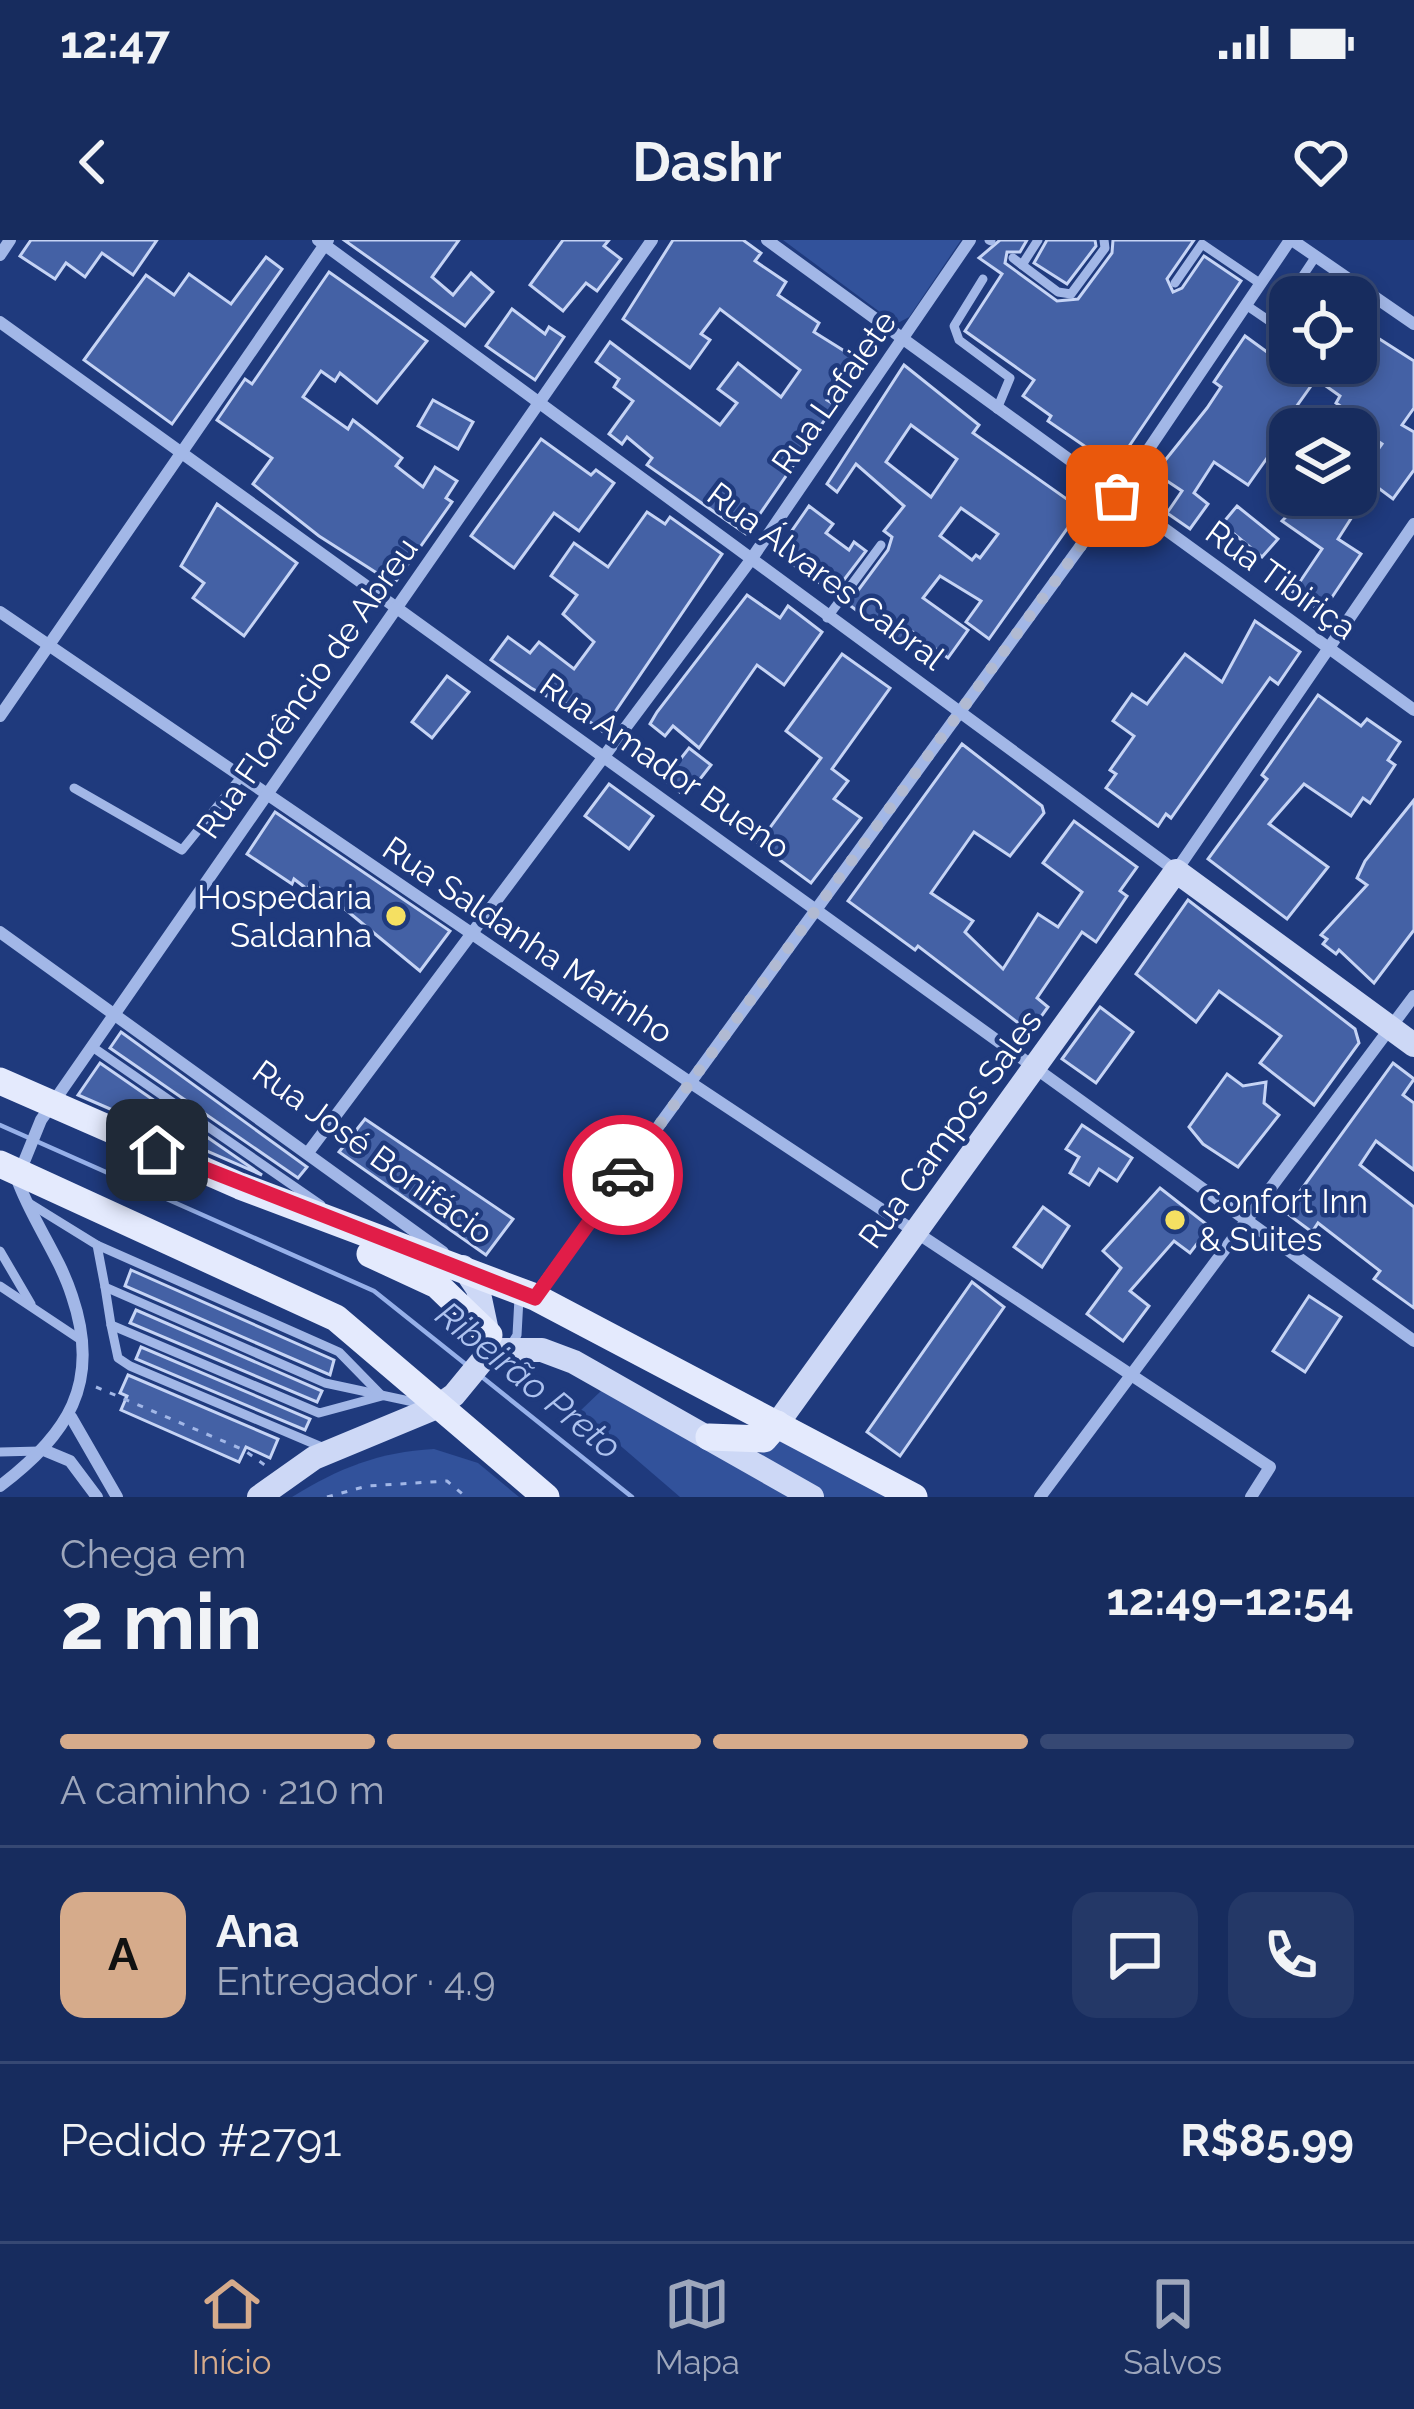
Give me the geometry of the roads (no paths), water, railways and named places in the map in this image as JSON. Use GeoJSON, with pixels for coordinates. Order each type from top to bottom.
{"type":"FeatureCollection","features":[{"type":"Feature","properties":{"kind":"main road","name":"Rua Álvares Cabral"},"geometry":{"type":"LineString","coordinates":[[1176,871],[1414,1045]]}},
{"type":"Feature","properties":{"kind":"main road","name":"Rua Campos Sales"},"geometry":{"type":"LineString","coordinates":[[776,1424],[1176,871]]}},
{"type":"Feature","properties":{"kind":"main road"},"geometry":{"type":"LineString","coordinates":[[0,1082],[45,1112],[463,1267],[478,1289],[494,1347]]}},
{"type":"Feature","properties":{"kind":"main road"},"geometry":{"type":"LineString","coordinates":[[14,1164],[336,1318],[446,1401],[546,1497]]}},
{"type":"Feature","properties":{"kind":"main road"},"geometry":{"type":"LineString","coordinates":[[291,1206],[308,1226],[437,1285],[494,1347],[542,1351],[574,1362],[812,1497]]}},
{"type":"Feature","properties":{"kind":"main road","name":"Rua José Bonifácio"},"geometry":{"type":"LineString","coordinates":[[463,1267],[525,1293],[914,1497]]}},
{"type":"Feature","properties":{"kind":"main road"},"geometry":{"type":"LineString","coordinates":[[268,1490],[330,1450],[446,1401],[494,1347]]}},
{"type":"Feature","properties":{"kind":"main road"},"geometry":{"type":"LineString","coordinates":[[709,1437],[764,1439],[776,1424]]}},
{"type":"Feature","properties":{"kind":"street"},"geometry":{"type":"LineString","coordinates":[[0,255],[10,240]]}},
{"type":"Feature","properties":{"kind":"street","name":"Rua Florêncio de Abreu"},"geometry":{"type":"LineString","coordinates":[[14,1164],[265,793],[652,240]]}},
{"type":"Feature","properties":{"kind":"street","name":"Rua Tibiriça"},"geometry":{"type":"LineString","coordinates":[[767,240],[1414,710]]}},
{"type":"Feature","properties":{"kind":"street","name":"Rua Lafaiete"},"geometry":{"type":"LineString","coordinates":[[310,1150],[750,561],[970,240]]}},
{"type":"Feature","properties":{"kind":"street"},"geometry":{"type":"LineString","coordinates":[[525,1293],[691,1083],[1117,496],[1291,240],[1414,324]]}},
{"type":"Feature","properties":{"kind":"street"},"geometry":{"type":"LineString","coordinates":[[0,716],[324,242]]}},
{"type":"Feature","properties":{"kind":"street","name":"Rua Álvares Cabral"},"geometry":{"type":"LineString","coordinates":[[324,242],[957,714],[1176,871]]}},
{"type":"Feature","properties":{"kind":"street","name":"Rua Amador Bueno"},"geometry":{"type":"LineString","coordinates":[[0,322],[605,760],[1251,1218],[1414,1341]]}},
{"type":"Feature","properties":{"kind":"street"},"geometry":{"type":"LineString","coordinates":[[1176,871],[1414,524]]}},
{"type":"Feature","properties":{"kind":"street","name":"Rua Saldanha Marinho"},"geometry":{"type":"LineString","coordinates":[[0,612],[691,1083],[1270,1468],[1251,1497]]}},
{"type":"Feature","properties":{"kind":"street","name":"Rua José Bonifácio"},"geometry":{"type":"LineString","coordinates":[[0,932],[310,1150],[463,1267]]}},
{"type":"Feature","properties":{"kind":"street"},"geometry":{"type":"LineString","coordinates":[[1040,1497],[1414,997]]}},
{"type":"Feature","properties":{"kind":"street"},"geometry":{"type":"LineString","coordinates":[[0,1486],[46,1451],[71,1417],[81,1340],[73,1297],[14,1164]]}},
{"type":"Feature","properties":{"kind":"street"},"geometry":{"type":"LineString","coordinates":[[71,1417],[117,1497]]}},
{"type":"Feature","properties":{"kind":"street"},"geometry":{"type":"LineString","coordinates":[[46,1451],[70,1462],[97,1497]]}},
{"type":"Feature","properties":{"kind":"lane"},"geometry":{"type":"LineString","coordinates":[[1038,240],[1017,262],[1058,292],[1071,294],[1105,248],[1104,240]]}},
{"type":"Feature","properties":{"kind":"lane"},"geometry":{"type":"LineString","coordinates":[[1175,283],[1202,244],[1261,284]]}},
{"type":"Feature","properties":{"kind":"lane"},"geometry":{"type":"LineString","coordinates":[[1303,276],[1316,256]]}},
{"type":"Feature","properties":{"kind":"lane"},"geometry":{"type":"LineString","coordinates":[[983,279],[954,326],[958,340],[1010,378],[998,409]]}},
{"type":"Feature","properties":{"kind":"lane"},"geometry":{"type":"LineString","coordinates":[[1246,305],[1269,320]]}},
{"type":"Feature","properties":{"kind":"lane"},"geometry":{"type":"LineString","coordinates":[[827,618],[881,545]]}},
{"type":"Feature","properties":{"kind":"lane"},"geometry":{"type":"LineString","coordinates":[[74,788],[182,850],[241,777]]}},
{"type":"Feature","properties":{"kind":"lane"},"geometry":{"type":"LineString","coordinates":[[91,1046],[359,1232]]}},
{"type":"Feature","properties":{"kind":"lane"},"geometry":{"type":"LineString","coordinates":[[29,1203],[97,1246],[339,1352],[382,1396]]}},
{"type":"Feature","properties":{"kind":"lane"},"geometry":{"type":"LineString","coordinates":[[97,1246],[118,1358],[330,1450]]}},
{"type":"Feature","properties":{"kind":"lane"},"geometry":{"type":"LineString","coordinates":[[0,1251],[34,1308]]}},
{"type":"Feature","properties":{"kind":"lane"},"geometry":{"type":"LineString","coordinates":[[0,1286],[81,1340]]}},
{"type":"Feature","properties":{"kind":"lane"},"geometry":{"type":"LineString","coordinates":[[105,1287],[326,1383],[382,1396],[446,1401]]}},
{"type":"Feature","properties":{"kind":"lane"},"geometry":{"type":"LineString","coordinates":[[494,1347],[518,1335],[525,1293]]}},
{"type":"Feature","properties":{"kind":"lane"},"geometry":{"type":"LineString","coordinates":[[111,1325],[320,1413],[382,1396]]}},
{"type":"Feature","properties":{"kind":"lane"},"geometry":{"type":"LineString","coordinates":[[0,1452],[46,1451]]}},
{"type":"Feature","properties":{"kind":"waterway","name":"Ribeirão Preto"},"geometry":{"type":"LineString","coordinates":[[0,1125],[374,1291],[468,1366]]}},
{"type":"Feature","properties":{"kind":"waterway","name":"Ribeirão Preto"},"geometry":{"type":"LineString","coordinates":[[482,1377],[632,1497]]}},
{"type":"Feature","properties":{"kind":"place","name":"Hospedaria Saldanha"},"geometry":{"type":"Point","coordinates":[396,916]}},
{"type":"Feature","properties":{"kind":"place","name":"Confort Inn & Suites"},"geometry":{"type":"Point","coordinates":[1175,1220]}}]}
